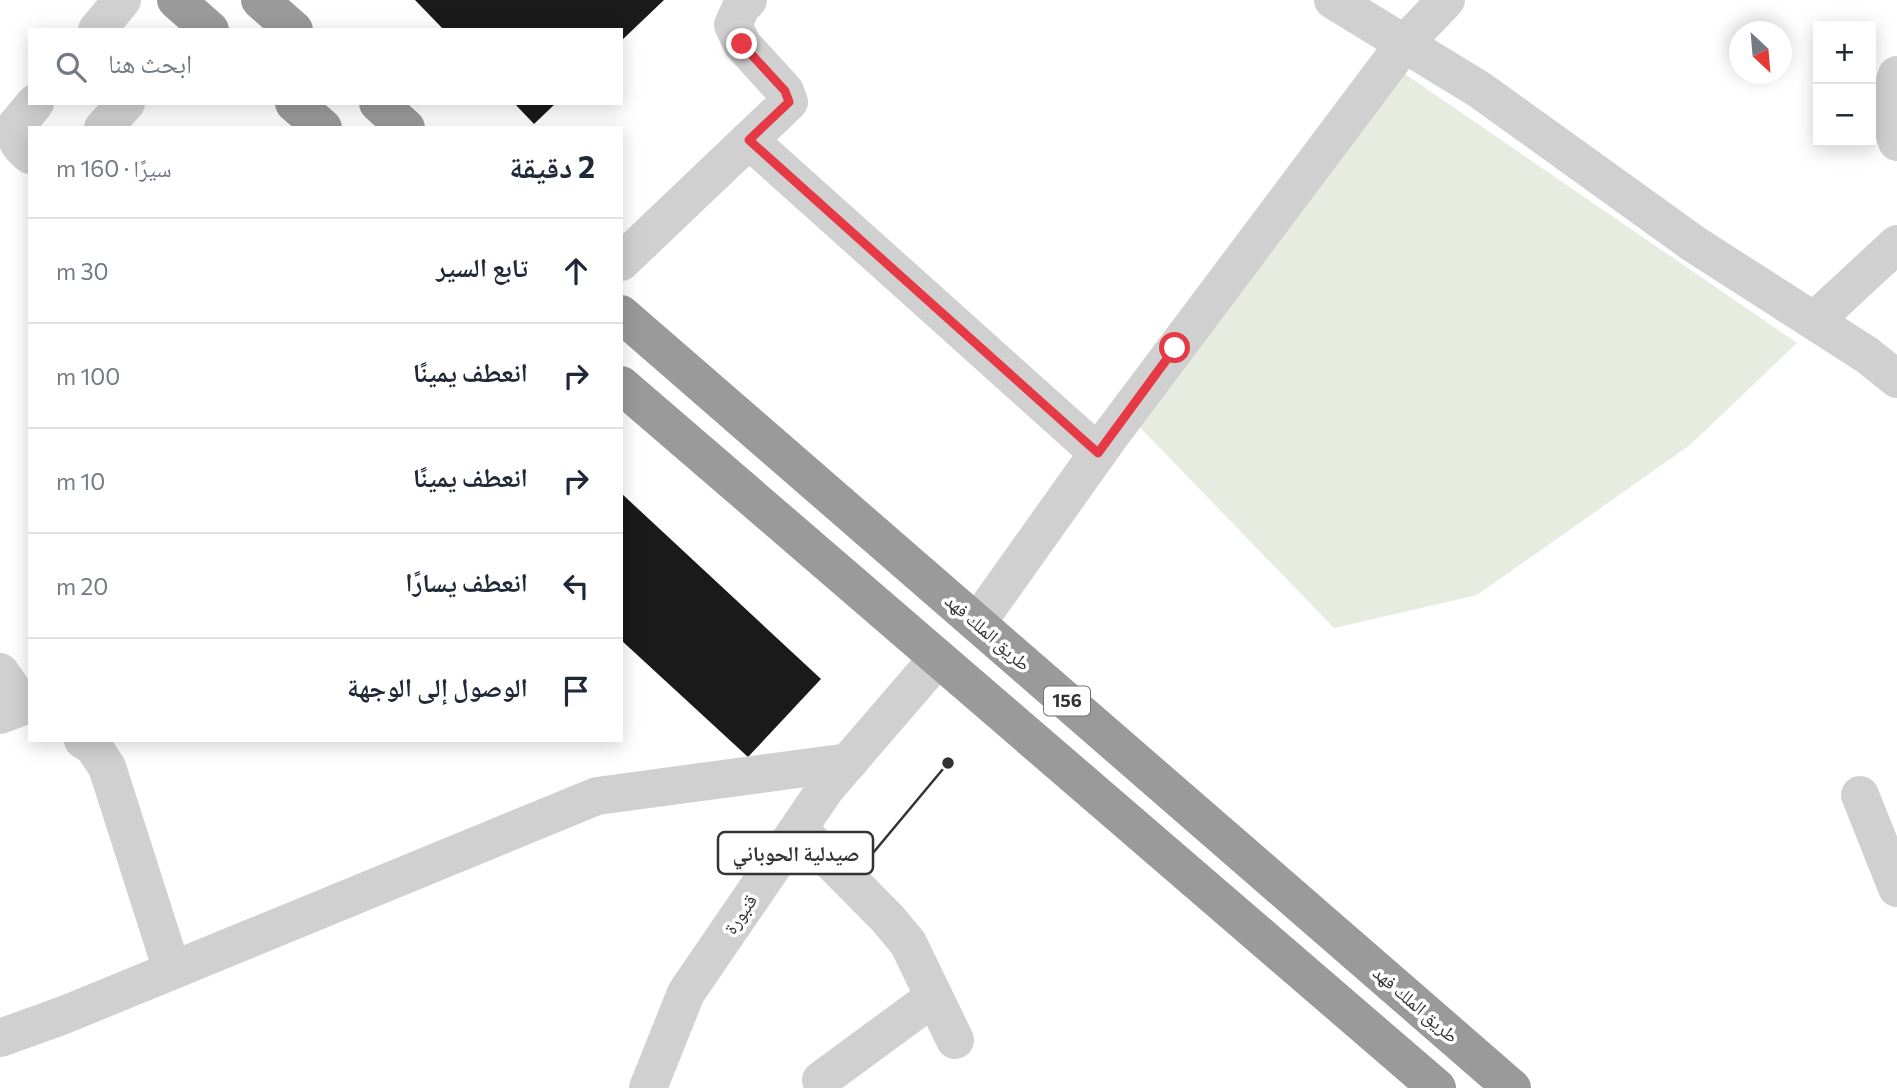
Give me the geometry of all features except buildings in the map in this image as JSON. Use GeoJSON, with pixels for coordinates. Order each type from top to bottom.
{"type":"FeatureCollection","features":[{"type":"Feature","properties":{"kind":"highway"},"geometry":{"type":"LineString","coordinates":[[260,0],[292,28]]}},
{"type":"Feature","properties":{"kind":"highway"},"geometry":{"type":"LineString","coordinates":[[297,105],[321,126]]}},
{"type":"Feature","properties":{"kind":"highway"},"geometry":{"type":"LineString","coordinates":[[380,105],[404,126]]}},
{"type":"Feature","properties":{"kind":"highway","name":"طريق الملك فهد"},"geometry":{"type":"LineString","coordinates":[[623,316],[1512,1088]]}},
{"type":"Feature","properties":{"kind":"highway","name":"156"},"geometry":{"type":"LineString","coordinates":[[623,387],[1437,1088]]}},
{"type":"Feature","properties":{"kind":"street"},"geometry":{"type":"LineString","coordinates":[[99,28],[121,0]]}},
{"type":"Feature","properties":{"kind":"street"},"geometry":{"type":"LineString","coordinates":[[623,260],[789,102],[785,91],[742,44],[733,25],[741,7],[748,0]]}},
{"type":"Feature","properties":{"kind":"street"},"geometry":{"type":"LineString","coordinates":[[1334,0],[1480,90],[1694,244],[1867,355],[1897,379]]}},
{"type":"Feature","properties":{"kind":"street"},"geometry":{"type":"LineString","coordinates":[[977,623],[1098,453],[1404,44],[1446,0]]}},
{"type":"Feature","properties":{"kind":"street"},"geometry":{"type":"LineString","coordinates":[[1897,75],[1886,108],[1897,142]]}},
{"type":"Feature","properties":{"kind":"street"},"geometry":{"type":"LineString","coordinates":[[28,153],[15,138],[15,127],[33,105]]}},
{"type":"Feature","properties":{"kind":"street"},"geometry":{"type":"LineString","coordinates":[[105,126],[124,105]]}},
{"type":"Feature","properties":{"kind":"street"},"geometry":{"type":"LineString","coordinates":[[749,140],[1098,453]]}},
{"type":"Feature","properties":{"kind":"street"},"geometry":{"type":"LineString","coordinates":[[1814,321],[1897,244]]}},
{"type":"Feature","properties":{"kind":"street","name":"قنبورة"},"geometry":{"type":"LineString","coordinates":[[648,1088],[686,993],[826,788],[938,658]]}},
{"type":"Feature","properties":{"kind":"street"},"geometry":{"type":"LineString","coordinates":[[0,671],[18,710]]}},
{"type":"Feature","properties":{"kind":"street"},"geometry":{"type":"LineString","coordinates":[[86,742],[93,746],[107,766],[172,970]]}},
{"type":"Feature","properties":{"kind":"street"},"geometry":{"type":"LineString","coordinates":[[0,1038],[64,1015],[597,796],[849,762]]}},
{"type":"Feature","properties":{"kind":"street"},"geometry":{"type":"LineString","coordinates":[[1860,795],[1897,888]]}},
{"type":"Feature","properties":{"kind":"street"},"geometry":{"type":"LineString","coordinates":[[799,829],[888,919],[908,943],[955,1040]]}},
{"type":"Feature","properties":{"kind":"street"},"geometry":{"type":"LineString","coordinates":[[821,1080],[934,997]]}},
{"type":"Feature","properties":{"kind":"shaded area"},"geometry":{"type":"Polygon","coordinates":[[[1405,74],[1797,343],[1690,445],[1477,595],[1334,628],[1128,415],[1405,74]]]}},
{"type":"Feature","properties":{"kind":"place","name":"صيدلية الحوباني"},"geometry":{"type":"Point","coordinates":[948,763]}},
{"type":"Feature","properties":{"kind":"route"},"geometry":{"type":"LineString","coordinates":[[742,44],[785,91],[789,102],[749,140],[1098,453],[1175,348]]}}]}
